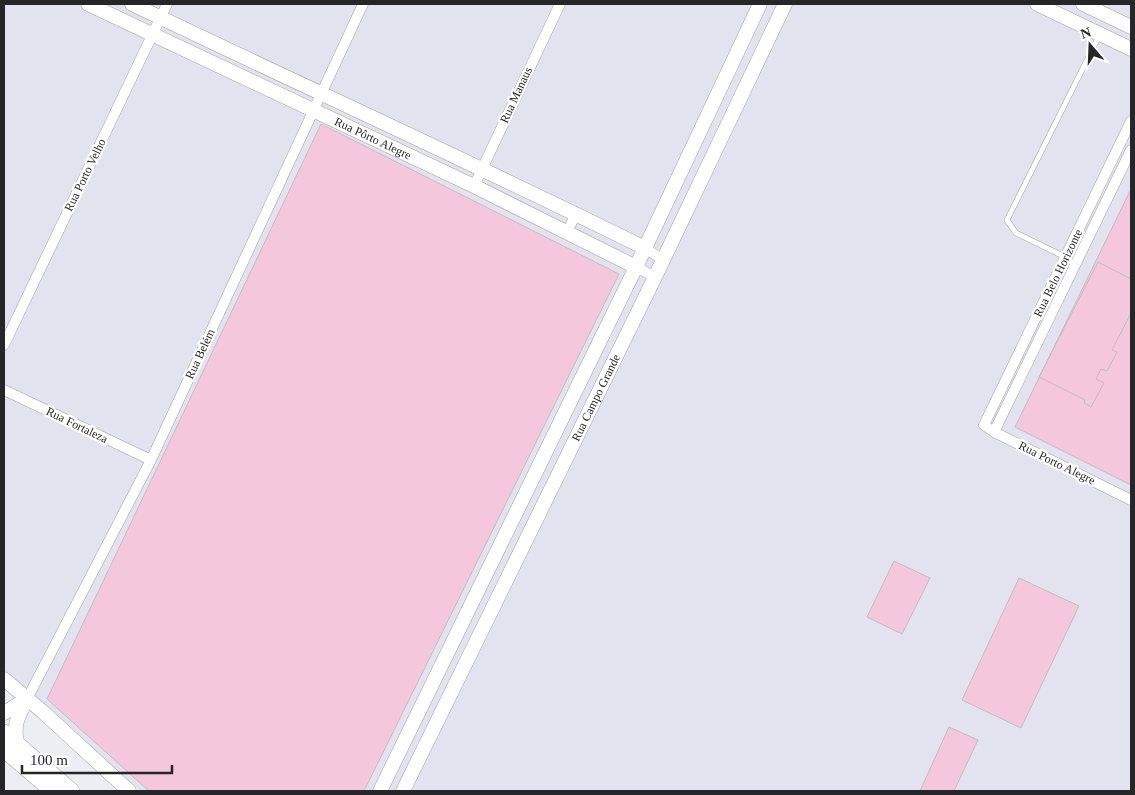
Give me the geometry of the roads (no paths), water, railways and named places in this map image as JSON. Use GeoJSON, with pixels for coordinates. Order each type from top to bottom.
{"type":"FeatureCollection","features":[{"type":"Feature","properties":{"kind":"main road"},"geometry":{"type":"LineString","coordinates":[[4,732],[10,747],[52,791]]}},
{"type":"Feature","properties":{"kind":"main road"},"geometry":{"type":"LineString","coordinates":[[10,747],[72,791]]}},
{"type":"Feature","properties":{"kind":"street","name":"Rua Pôrto Alegre"},"geometry":{"type":"LineString","coordinates":[[88,4],[526,211],[655,277]]}},
{"type":"Feature","properties":{"kind":"street","name":"Rua Pôrto Alegre"},"geometry":{"type":"LineString","coordinates":[[132,4],[256,64],[536,194],[645,248],[663,260]]}},
{"type":"Feature","properties":{"kind":"street","name":"Rua Porto Velho"},"geometry":{"type":"LineString","coordinates":[[4,345],[167,4]]}},
{"type":"Feature","properties":{"kind":"street","name":"Rua Belém"},"geometry":{"type":"LineString","coordinates":[[27,699],[151,460],[363,4]]}},
{"type":"Feature","properties":{"kind":"street","name":"Rua Manaus"},"geometry":{"type":"LineString","coordinates":[[474,186],[560,4]]}},
{"type":"Feature","properties":{"kind":"street","name":"Rua Campo Grande"},"geometry":{"type":"LineString","coordinates":[[380,791],[636,267],[760,4]]}},
{"type":"Feature","properties":{"kind":"street","name":"Rua Campo Grande"},"geometry":{"type":"LineString","coordinates":[[403,791],[655,277],[785,4]]}},
{"type":"Feature","properties":{"kind":"street"},"geometry":{"type":"LineString","coordinates":[[1037,4],[1131,49]]}},
{"type":"Feature","properties":{"kind":"street"},"geometry":{"type":"LineString","coordinates":[[1083,4],[1131,27]]}},
{"type":"Feature","properties":{"kind":"street"},"geometry":{"type":"LineString","coordinates":[[249,81],[256,64]]}},
{"type":"Feature","properties":{"kind":"street","name":"Rua Belo Horizonte"},"geometry":{"type":"LineString","coordinates":[[984,425],[1066,257],[1128,139],[1131,122]]}},
{"type":"Feature","properties":{"kind":"street"},"geometry":{"type":"LineString","coordinates":[[407,155],[415,138]]}},
{"type":"Feature","properties":{"kind":"street","name":"Rua Belo Horizonte"},"geometry":{"type":"LineString","coordinates":[[994,432],[1131,150]]}},
{"type":"Feature","properties":{"kind":"street"},"geometry":{"type":"LineString","coordinates":[[526,211],[536,194]]}},
{"type":"Feature","properties":{"kind":"street"},"geometry":{"type":"LineString","coordinates":[[567,232],[576,214]]}},
{"type":"Feature","properties":{"kind":"street","name":"Rua Fortaleza"},"geometry":{"type":"LineString","coordinates":[[4,390],[151,460]]}},
{"type":"Feature","properties":{"kind":"street","name":"Rua Porto Alegre"},"geometry":{"type":"LineString","coordinates":[[984,425],[994,432],[1131,500]]}},
{"type":"Feature","properties":{"kind":"street"},"geometry":{"type":"LineString","coordinates":[[4,679],[129,791]]}},
{"type":"Feature","properties":{"kind":"street"},"geometry":{"type":"LineString","coordinates":[[4,714],[27,699]]}},
{"type":"Feature","properties":{"kind":"street"},"geometry":{"type":"LineString","coordinates":[[10,747],[16,723],[27,699]]}},
{"type":"Feature","properties":{"kind":"lane"},"geometry":{"type":"LineString","coordinates":[[1075,265],[1066,257],[1016,233],[1007,220],[1100,34]]}}]}
